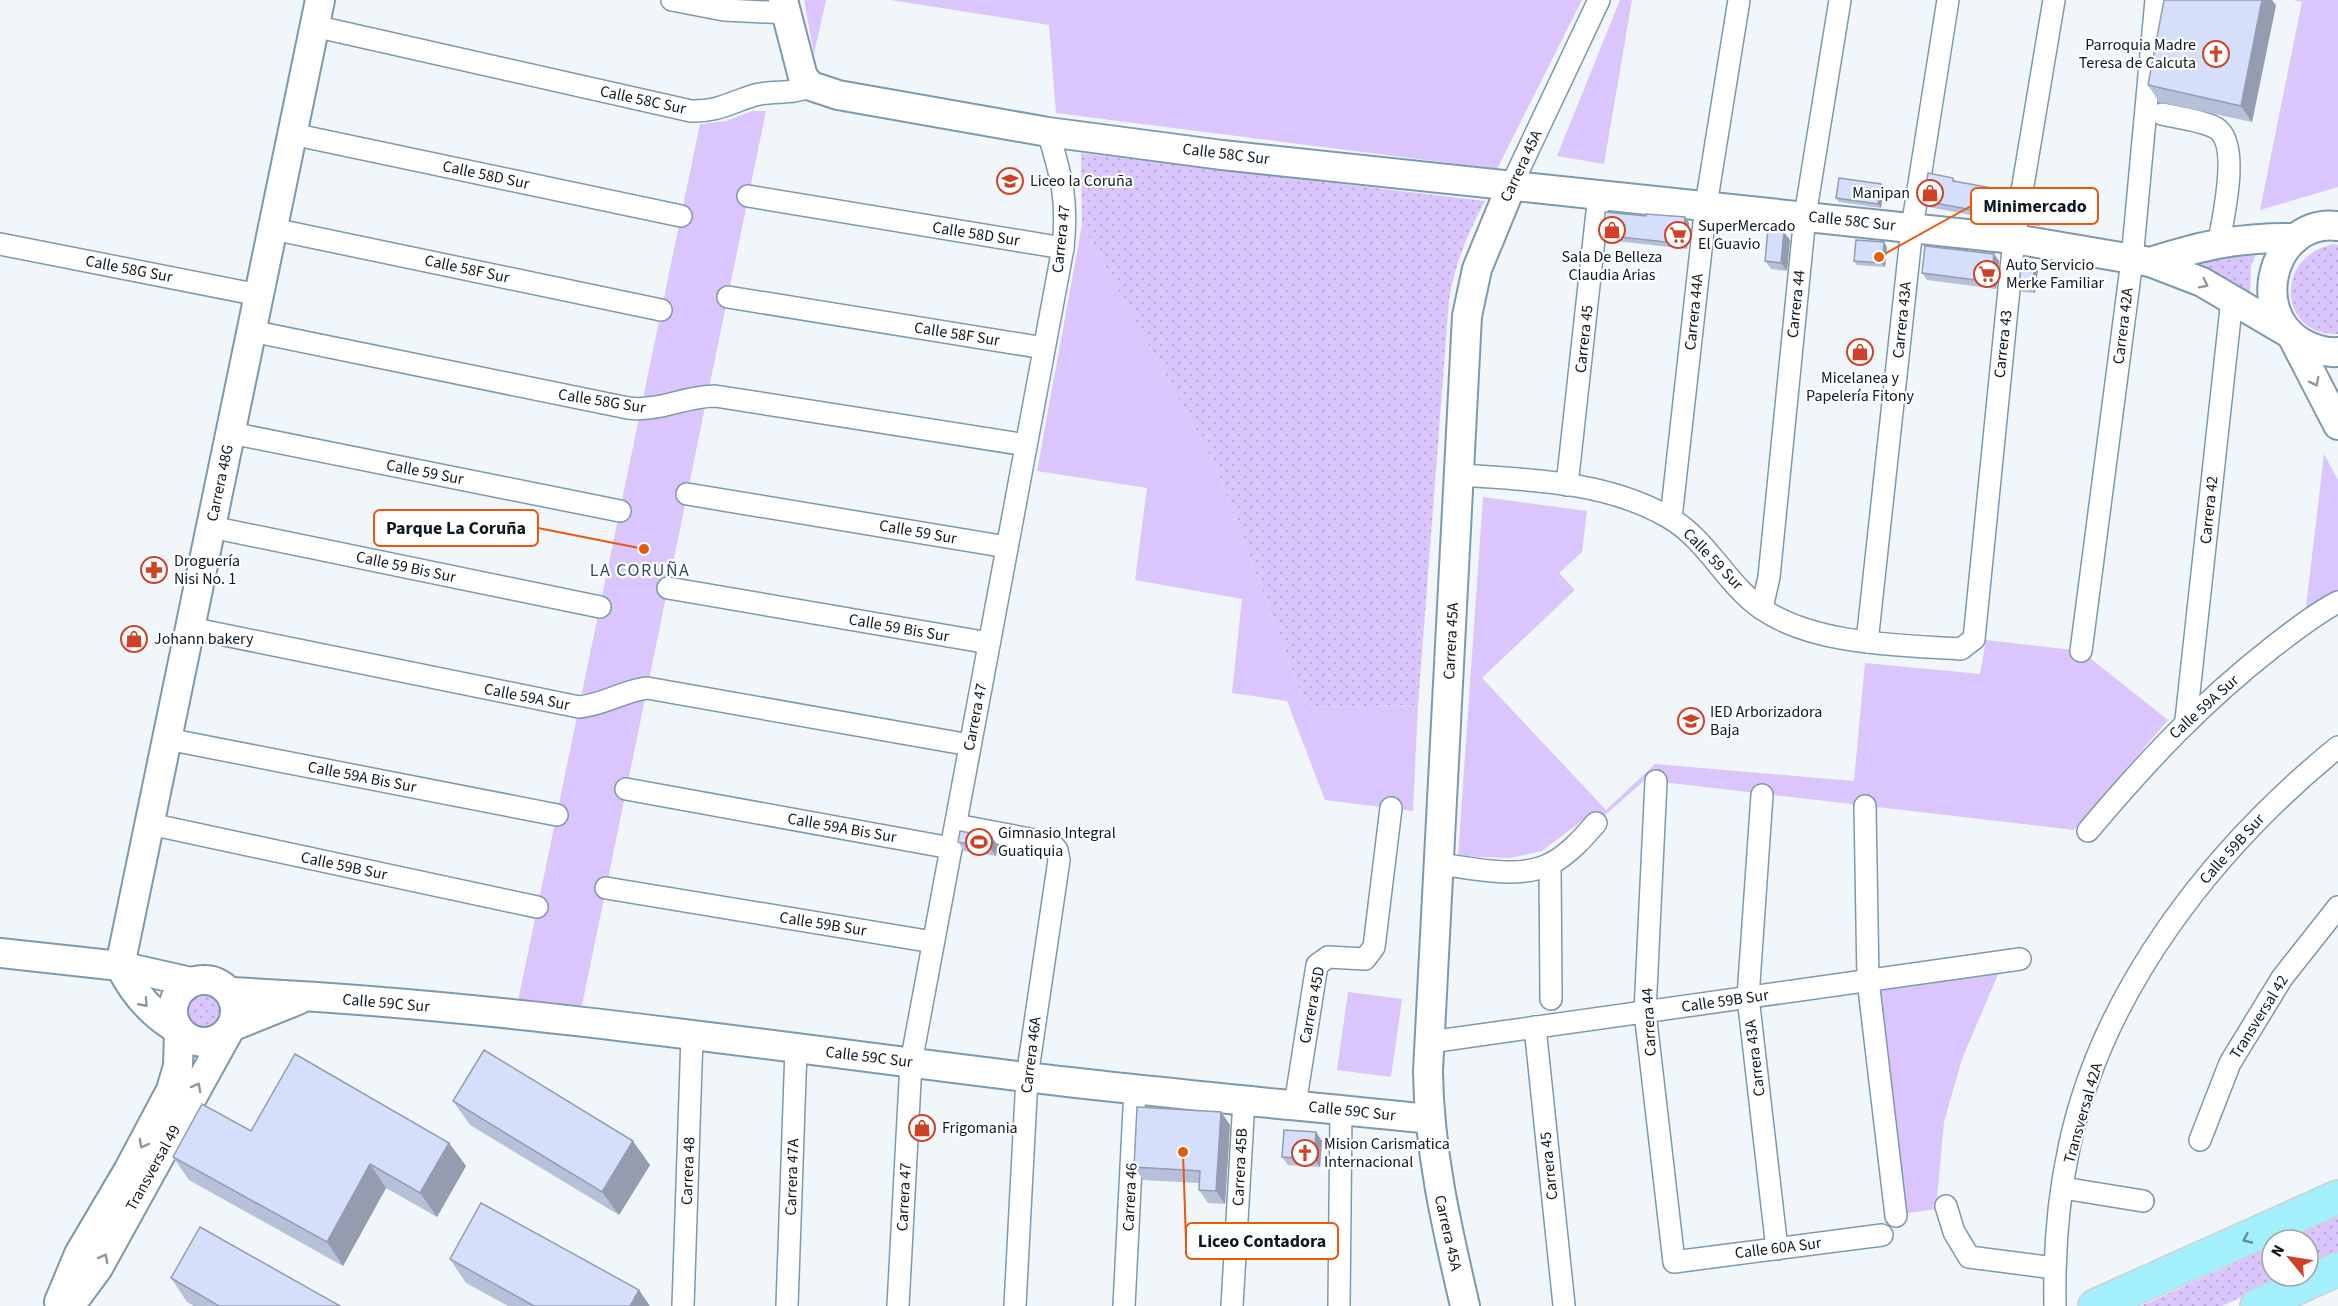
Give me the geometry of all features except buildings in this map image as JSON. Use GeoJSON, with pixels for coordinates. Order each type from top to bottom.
{"type":"FeatureCollection","features":[{"type":"Feature","properties":{"kind":"main road"},"geometry":{"type":"LineString","coordinates":[[2096,1306],[2338,1197]]}},
{"type":"Feature","properties":{"kind":"main road"},"geometry":{"type":"LineString","coordinates":[[2257,1306],[2338,1269]]}},
{"type":"Feature","properties":{"kind":"street"},"geometry":{"type":"LineString","coordinates":[[672,0],[723,10],[784,7],[799,68],[812,86]]}},
{"type":"Feature","properties":{"kind":"street","name":"Carrera 45A"},"geometry":{"type":"LineString","coordinates":[[1465,1306],[1438,1186],[1429,1119],[1430,1042],[1467,316],[1477,268],[1512,184],[1599,0]]}},
{"type":"Feature","properties":{"kind":"street","name":"Carrera 44A"},"geometry":{"type":"LineString","coordinates":[[1671,518],[1706,205],[1739,0]]}},
{"type":"Feature","properties":{"kind":"street","name":"Carrera 44"},"geometry":{"type":"LineString","coordinates":[[1762,609],[1768,577],[1805,216],[1840,0]]}},
{"type":"Feature","properties":{"kind":"street","name":"Carrera 43A"},"geometry":{"type":"LineString","coordinates":[[1867,642],[1912,228],[1948,0]]}},
{"type":"Feature","properties":{"kind":"street","name":"Carrera 43"},"geometry":{"type":"LineString","coordinates":[[1961,649],[1974,639],[2014,239],[2054,0]]}},
{"type":"Feature","properties":{"kind":"street","name":"Carrera 42A"},"geometry":{"type":"LineString","coordinates":[[2081,651],[2141,261],[2157,0]]}},
{"type":"Feature","properties":{"kind":"street","name":"Calle 58C Sur"},"geometry":{"type":"LineString","coordinates":[[317,13],[691,111],[726,108],[754,96],[792,93],[812,86],[838,95],[1048,132],[1222,155],[2014,239],[2141,261],[2202,282],[2311,348],[2338,352]]}},
{"type":"Feature","properties":{"kind":"street","name":"Carrera 48G"},"geometry":{"type":"LineString","coordinates":[[120,966],[317,13]]}},
{"type":"Feature","properties":{"kind":"street"},"geometry":{"type":"LineString","coordinates":[[2162,114],[2216,128],[2223,137],[2230,174],[2219,241]]}},
{"type":"Feature","properties":{"kind":"street","name":"Carrera 47"},"geometry":{"type":"LineString","coordinates":[[898,1306],[911,1063],[1063,248],[1066,218],[1065,191],[1048,132]]}},
{"type":"Feature","properties":{"kind":"street","name":"Calle 58D Sur"},"geometry":{"type":"LineString","coordinates":[[292,134],[681,216]]}},
{"type":"Feature","properties":{"kind":"street","name":"Carrera 45"},"geometry":{"type":"LineString","coordinates":[[1568,485],[1599,194]]}},
{"type":"Feature","properties":{"kind":"street","name":"Calle 58D Sur"},"geometry":{"type":"LineString","coordinates":[[748,196],[1063,248]]}},
{"type":"Feature","properties":{"kind":"street"},"geometry":{"type":"LineString","coordinates":[[2322,227],[2282,254],[2273,273],[2271,294],[2276,314],[2290,335],[2338,425]]}},
{"type":"Feature","properties":{"kind":"street","name":"Calle 58C Sur"},"geometry":{"type":"LineString","coordinates":[[2141,261],[2219,241],[2322,227]]}},
{"type":"Feature","properties":{"kind":"street","name":"Calle 58F Sur"},"geometry":{"type":"LineString","coordinates":[[273,229],[661,310]]}},
{"type":"Feature","properties":{"kind":"street","name":"Calle 58G Sur"},"geometry":{"type":"LineString","coordinates":[[0,244],[259,295]]}},
{"type":"Feature","properties":{"kind":"street","name":"Calle 58F Sur"},"geometry":{"type":"LineString","coordinates":[[728,297],[1044,348]]}},
{"type":"Feature","properties":{"kind":"street","name":"Carrera 42"},"geometry":{"type":"LineString","coordinates":[[2186,720],[2232,299]]}},
{"type":"Feature","properties":{"kind":"street","name":"Calle 58G Sur"},"geometry":{"type":"LineString","coordinates":[[251,331],[641,410],[666,407],[693,397],[715,396],[1026,445]]}},
{"type":"Feature","properties":{"kind":"street","name":"Calle 59 Sur"},"geometry":{"type":"LineString","coordinates":[[231,433],[620,511]]}},
{"type":"Feature","properties":{"kind":"street","name":"Calle 59 Sur"},"geometry":{"type":"LineString","coordinates":[[1460,476],[1568,485],[1628,499],[1671,518],[1697,539],[1762,609],[1800,627],[1867,642],[1961,649]]}},
{"type":"Feature","properties":{"kind":"street","name":"Calle 59 Sur"},"geometry":{"type":"LineString","coordinates":[[687,494],[1007,547]]}},
{"type":"Feature","properties":{"kind":"street","name":"Calle 59 Bis Sur"},"geometry":{"type":"LineString","coordinates":[[211,527],[600,607]]}},
{"type":"Feature","properties":{"kind":"street","name":"Calle 59 Bis Sur"},"geometry":{"type":"LineString","coordinates":[[668,588],[989,643]]}},
{"type":"Feature","properties":{"kind":"street","name":"Calle 59A Sur"},"geometry":{"type":"LineString","coordinates":[[2088,831],[2186,720],[2252,663],[2319,612],[2338,602]]}},
{"type":"Feature","properties":{"kind":"street","name":"Calle 59A Sur"},"geometry":{"type":"LineString","coordinates":[[190,628],[579,707],[594,706],[626,693],[647,688],[970,745]]}},
{"type":"Feature","properties":{"kind":"street","name":"Calle 59A Bis Sur"},"geometry":{"type":"LineString","coordinates":[[167,739],[557,815]]}},
{"type":"Feature","properties":{"kind":"street","name":"Calle 59B Sur"},"geometry":{"type":"LineString","coordinates":[[2143,966],[2211,871],[2295,782],[2338,747]]}},
{"type":"Feature","properties":{"kind":"street","name":"Carrera 44"},"geometry":{"type":"LineString","coordinates":[[1656,781],[1645,1012],[1674,1262]]}},
{"type":"Feature","properties":{"kind":"street","name":"Calle 59A Bis Sur"},"geometry":{"type":"LineString","coordinates":[[626,789],[951,848]]}},
{"type":"Feature","properties":{"kind":"street","name":"Carrera 43A"},"geometry":{"type":"LineString","coordinates":[[1762,795],[1748,998],[1777,1248]]}},
{"type":"Feature","properties":{"kind":"street"},"geometry":{"type":"LineString","coordinates":[[1865,806],[1868,981],[1896,1216]]}},
{"type":"Feature","properties":{"kind":"street","name":"Carrera 45D"},"geometry":{"type":"LineString","coordinates":[[1295,1105],[1317,965],[1328,957],[1365,959],[1374,946],[1391,808]]}},
{"type":"Feature","properties":{"kind":"street","name":"Calle 59B Sur"},"geometry":{"type":"LineString","coordinates":[[150,824],[537,907]]}},
{"type":"Feature","properties":{"kind":"street"},"geometry":{"type":"LineString","coordinates":[[1439,864],[1516,872],[1550,864],[1577,844],[1596,824]]}},
{"type":"Feature","properties":{"kind":"street","name":"Carrera 46A"},"geometry":{"type":"LineString","coordinates":[[956,825],[1051,843],[1057,850],[1059,860],[1027,1077],[1015,1306]]}},
{"type":"Feature","properties":{"kind":"street"},"geometry":{"type":"LineString","coordinates":[[1550,864],[1551,999]]}},
{"type":"Feature","properties":{"kind":"street","name":"Calle 59B Sur"},"geometry":{"type":"LineString","coordinates":[[606,888],[933,942]]}},
{"type":"Feature","properties":{"kind":"street","name":"Transversal 42"},"geometry":{"type":"LineString","coordinates":[[2200,1140],[2230,1063],[2282,978],[2338,907]]}},
{"type":"Feature","properties":{"kind":"street"},"geometry":{"type":"LineString","coordinates":[[0,953],[120,966],[191,982],[210,979],[225,986],[230,992],[235,1011],[231,1027],[219,1038],[204,1042],[189,1038],[156,1016],[144,1004],[131,988],[120,966]]}},
{"type":"Feature","properties":{"kind":"street","name":"Calle 59B Sur"},"geometry":{"type":"LineString","coordinates":[[1430,1042],[2020,958]]}},
{"type":"Feature","properties":{"kind":"street","name":"Transversal 42A"},"geometry":{"type":"LineString","coordinates":[[2055,1306],[2054,1268],[2069,1147],[2089,1082],[2116,1016],[2143,966]]}},
{"type":"Feature","properties":{"kind":"street"},"geometry":{"type":"LineString","coordinates":[[179,1030],[173,1019],[174,1001],[178,992],[191,982]]}},
{"type":"Feature","properties":{"kind":"street","name":"Calle 59C Sur"},"geometry":{"type":"LineString","coordinates":[[230,992],[308,996],[515,1014],[1027,1077],[1429,1119]]}},
{"type":"Feature","properties":{"kind":"street","name":"Calle 59C Sur"},"geometry":{"type":"LineString","coordinates":[[231,1027],[308,996]]}},
{"type":"Feature","properties":{"kind":"street","name":"Transversal 49"},"geometry":{"type":"LineString","coordinates":[[70,1306],[98,1268],[231,1027]]}},
{"type":"Feature","properties":{"kind":"street","name":"Carrera 45"},"geometry":{"type":"LineString","coordinates":[[1535,1027],[1564,1305]]}},
{"type":"Feature","properties":{"kind":"street","name":"Transversal 49"},"geometry":{"type":"LineString","coordinates":[[58,1306],[79,1254],[133,1163],[171,1090],[178,1066],[179,1030]]}},
{"type":"Feature","properties":{"kind":"street","name":"Carrera 48"},"geometry":{"type":"LineString","coordinates":[[683,1306],[692,1036]]}},
{"type":"Feature","properties":{"kind":"street","name":"Carrera 47A"},"geometry":{"type":"LineString","coordinates":[[788,1306],[796,1049]]}},
{"type":"Feature","properties":{"kind":"street","name":"Carrera 46"},"geometry":{"type":"LineString","coordinates":[[1124,1306],[1135,1089]]}},
{"type":"Feature","properties":{"kind":"street","name":"Carrera 45B"},"geometry":{"type":"LineString","coordinates":[[1232,1306],[1244,1100]]}},
{"type":"Feature","properties":{"kind":"street"},"geometry":{"type":"LineString","coordinates":[[1339,1306],[1341,1110]]}},
{"type":"Feature","properties":{"kind":"street"},"geometry":{"type":"LineString","coordinates":[[2063,1188],[2143,1202]]}},
{"type":"Feature","properties":{"kind":"street"},"geometry":{"type":"LineString","coordinates":[[1946,1206],[1954,1232],[1969,1257],[2054,1268]]}},
{"type":"Feature","properties":{"kind":"street","name":"Calle 60A Sur"},"geometry":{"type":"LineString","coordinates":[[1674,1262],[1882,1235]]}},
{"type":"Feature","properties":{"kind":"shaded area"},"geometry":{"type":"Polygon","coordinates":[[[804,0],[826,0],[814,54],[804,0]]]}},
{"type":"Feature","properties":{"kind":"shaded area"},"geometry":{"type":"Polygon","coordinates":[[[891,0],[1582,0],[1497,169],[1056,113],[1049,25],[891,0]]]}},
{"type":"Feature","properties":{"kind":"shaded area"},"geometry":{"type":"Polygon","coordinates":[[[1620,0],[1632,0],[1604,164],[1557,156],[1620,0]]]}},
{"type":"Feature","properties":{"kind":"shaded area"},"geometry":{"type":"Polygon","coordinates":[[[2293,0],[2338,0],[2338,187],[2260,210],[2302,2],[2293,0]]]}},
{"type":"Feature","properties":{"kind":"shaded area"},"geometry":{"type":"Polygon","coordinates":[[[752,111],[766,111],[581,1010],[518,1001],[700,124],[726,121],[752,111]]]}},
{"type":"Feature","properties":{"kind":"shaded area"},"geometry":{"type":"Polygon","coordinates":[[[1081,153],[1485,201],[1463,249],[1449,300],[1418,705],[1306,707],[1216,467],[1082,225],[1081,153]]]}},
{"type":"Feature","properties":{"kind":"shaded area"},"geometry":{"type":"Polygon","coordinates":[[[1082,225],[1216,467],[1306,707],[1418,705],[1413,811],[1325,800],[1287,701],[1232,693],[1242,599],[1135,580],[1147,488],[1037,471],[1082,225]]]}},
{"type":"Feature","properties":{"kind":"shaded area"},"geometry":{"type":"Polygon","coordinates":[[[2333,244],[2338,245],[2338,334],[2319,332],[2305,324],[2295,311],[2291,296],[2292,280],[2299,265],[2313,252],[2333,244]]]}},
{"type":"Feature","properties":{"kind":"shaded area"},"geometry":{"type":"Polygon","coordinates":[[[2259,246],[2251,266],[2250,297],[2185,258],[2259,246]]]}},
{"type":"Feature","properties":{"kind":"shaded area"},"geometry":{"type":"Polygon","coordinates":[[[2324,454],[2338,480],[2338,596],[2305,616],[2324,454]]]}},
{"type":"Feature","properties":{"kind":"shaded area"},"geometry":{"type":"Polygon","coordinates":[[[1483,497],[1587,511],[1582,552],[1559,573],[1575,590],[1482,678],[1606,810],[1655,764],[1854,781],[1865,663],[1980,674],[1986,640],[2081,651],[2168,720],[2074,830],[1645,780],[1596,823],[1587,817],[1542,851],[1510,858],[1458,856],[1483,497]]]}},
{"type":"Feature","properties":{"kind":"shaded area"},"geometry":{"type":"Polygon","coordinates":[[[1999,972],[1962,1059],[1944,1122],[1936,1209],[1888,1216],[1859,994],[1999,972]]]}},
{"type":"Feature","properties":{"kind":"shaded area"},"geometry":{"type":"Polygon","coordinates":[[[202,979],[215,982],[225,988],[234,1004],[235,1011],[213,1041],[189,1038],[172,1010],[178,992],[202,979]]]}},
{"type":"Feature","properties":{"kind":"shaded area"},"geometry":{"type":"Polygon","coordinates":[[[1348,992],[1402,999],[1391,1077],[1337,1070],[1348,992]]]}},
{"type":"Feature","properties":{"kind":"shaded area"},"geometry":{"type":"Polygon","coordinates":[[[2338,1215],[2338,1252],[2320,1260],[2320,1228],[2310,1228],[2338,1215]]]}},
{"type":"Feature","properties":{"kind":"shaded area"},"geometry":{"type":"Polygon","coordinates":[[[2260,1251],[2260,1288],[2222,1306],[2141,1306],[2260,1251]]]}},
{"type":"Feature","properties":{"kind":"place","name":"Parroquia Madre Teresa de Calcuta"},"geometry":{"type":"Point","coordinates":[2216,54]}},
{"type":"Feature","properties":{"kind":"place","name":"Liceo la Coruña"},"geometry":{"type":"Point","coordinates":[1010,181]}},
{"type":"Feature","properties":{"kind":"place","name":"Manipan"},"geometry":{"type":"Point","coordinates":[1930,193]}},
{"type":"Feature","properties":{"kind":"place","name":"Sala De Belleza Claudia Arias"},"geometry":{"type":"Point","coordinates":[1612,230]}},
{"type":"Feature","properties":{"kind":"place","name":"SuperMercado El Guavio"},"geometry":{"type":"Point","coordinates":[1678,235]}},
{"type":"Feature","properties":{"kind":"place","name":"Minimercado"},"geometry":{"type":"Point","coordinates":[1879,257]}},
{"type":"Feature","properties":{"kind":"place","name":"Auto Servicio Merke Familiar"},"geometry":{"type":"Point","coordinates":[1987,274]}},
{"type":"Feature","properties":{"kind":"place","name":"Micelanea y Papelería Fitony"},"geometry":{"type":"Point","coordinates":[1860,352]}},
{"type":"Feature","properties":{"kind":"place","name":"Parque La Coruña"},"geometry":{"type":"Point","coordinates":[644,549]}},
{"type":"Feature","properties":{"kind":"place","name":"Droguería Nisi No. 1"},"geometry":{"type":"Point","coordinates":[154,570]}},
{"type":"Feature","properties":{"kind":"place","name":"Johann bakery"},"geometry":{"type":"Point","coordinates":[134,639]}},
{"type":"Feature","properties":{"kind":"place","name":"IED Arborizadora Baja"},"geometry":{"type":"Point","coordinates":[1691,721]}},
{"type":"Feature","properties":{"kind":"place","name":"Gimnasio Integral Guatiquia"},"geometry":{"type":"Point","coordinates":[979,842]}},
{"type":"Feature","properties":{"kind":"place","name":"Frigomania"},"geometry":{"type":"Point","coordinates":[922,1128]}},
{"type":"Feature","properties":{"kind":"place","name":"Liceo Contadora"},"geometry":{"type":"Point","coordinates":[1183,1152]}},
{"type":"Feature","properties":{"kind":"place","name":"Mision Carismatica Internacional"},"geometry":{"type":"Point","coordinates":[1305,1153]}},
{"type":"Feature","properties":{"kind":"district","name":"LA CORUÑA"},"geometry":{"type":"Point","coordinates":[640,570]}}]}
